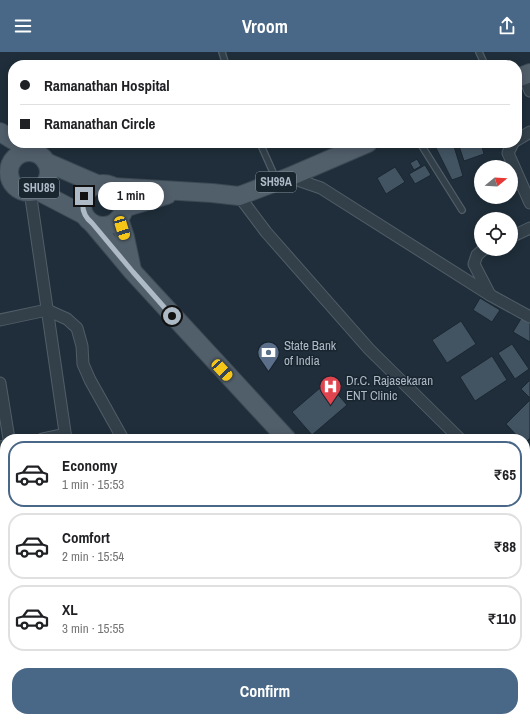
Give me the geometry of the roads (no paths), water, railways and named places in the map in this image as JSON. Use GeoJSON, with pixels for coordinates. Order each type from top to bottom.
{"type":"FeatureCollection","features":[{"type":"Feature","properties":{"kind":"main road","name":"SHU89"},"geometry":{"type":"LineString","coordinates":[[24,148],[24,152],[13,159],[3,161],[9,170],[12,182],[21,188],[88,219],[97,226],[115,223],[121,213],[124,202],[118,191],[46,162]]}},
{"type":"Feature","properties":{"kind":"main road","name":"SHU89"},"geometry":{"type":"LineString","coordinates":[[21,188],[42,186],[48,175],[46,162],[41,156],[26,148]]}},
{"type":"Feature","properties":{"kind":"main road","name":"SH99A"},"geometry":{"type":"LineString","coordinates":[[106,186],[239,196],[283,179],[352,148]]}},
{"type":"Feature","properties":{"kind":"main road"},"geometry":{"type":"LineString","coordinates":[[88,219],[82,209],[84,196],[93,187],[106,186]]}},
{"type":"Feature","properties":{"kind":"main road","name":"SH99A"},"geometry":{"type":"LineString","coordinates":[[121,213],[179,191]]}},
{"type":"Feature","properties":{"kind":"main road","name":"SHU89"},"geometry":{"type":"LineString","coordinates":[[121,213],[133,272]]}},
{"type":"Feature","properties":{"kind":"main road","name":"SHU89"},"geometry":{"type":"LineString","coordinates":[[88,219],[133,272],[282,434]]}},
{"type":"Feature","properties":{"kind":"street"},"geometry":{"type":"LineString","coordinates":[[510,148],[508,153],[530,203]]}},
{"type":"Feature","properties":{"kind":"street"},"geometry":{"type":"LineString","coordinates":[[283,179],[321,188],[490,295],[530,317]]}},
{"type":"Feature","properties":{"kind":"street"},"geometry":{"type":"LineString","coordinates":[[21,188],[47,310],[65,434]]}},
{"type":"Feature","properties":{"kind":"street"},"geometry":{"type":"LineString","coordinates":[[239,196],[266,232],[369,349],[455,434]]}},
{"type":"Feature","properties":{"kind":"street"},"geometry":{"type":"LineString","coordinates":[[518,234],[530,228]]}},
{"type":"Feature","properties":{"kind":"street"},"geometry":{"type":"LineString","coordinates":[[476,256],[474,264],[490,295]]}},
{"type":"Feature","properties":{"kind":"street"},"geometry":{"type":"LineString","coordinates":[[0,320],[47,310],[67,319],[77,328],[82,346],[83,364],[90,380],[120,434]]}},
{"type":"Feature","properties":{"kind":"street"},"geometry":{"type":"LineString","coordinates":[[0,383],[8,434]]}},
{"type":"Feature","properties":{"kind":"lane"},"geometry":{"type":"LineString","coordinates":[[263,148],[283,179]]}},
{"type":"Feature","properties":{"kind":"lane"},"geometry":{"type":"LineString","coordinates":[[423,148],[462,210]]}},
{"type":"Feature","properties":{"kind":"place","name":"State Bank of India"},"geometry":{"type":"Point","coordinates":[268,372]}},
{"type":"Feature","properties":{"kind":"place","name":"Dr.C. Rajasekaran ENT Clinic"},"geometry":{"type":"Point","coordinates":[331,406]}}]}
